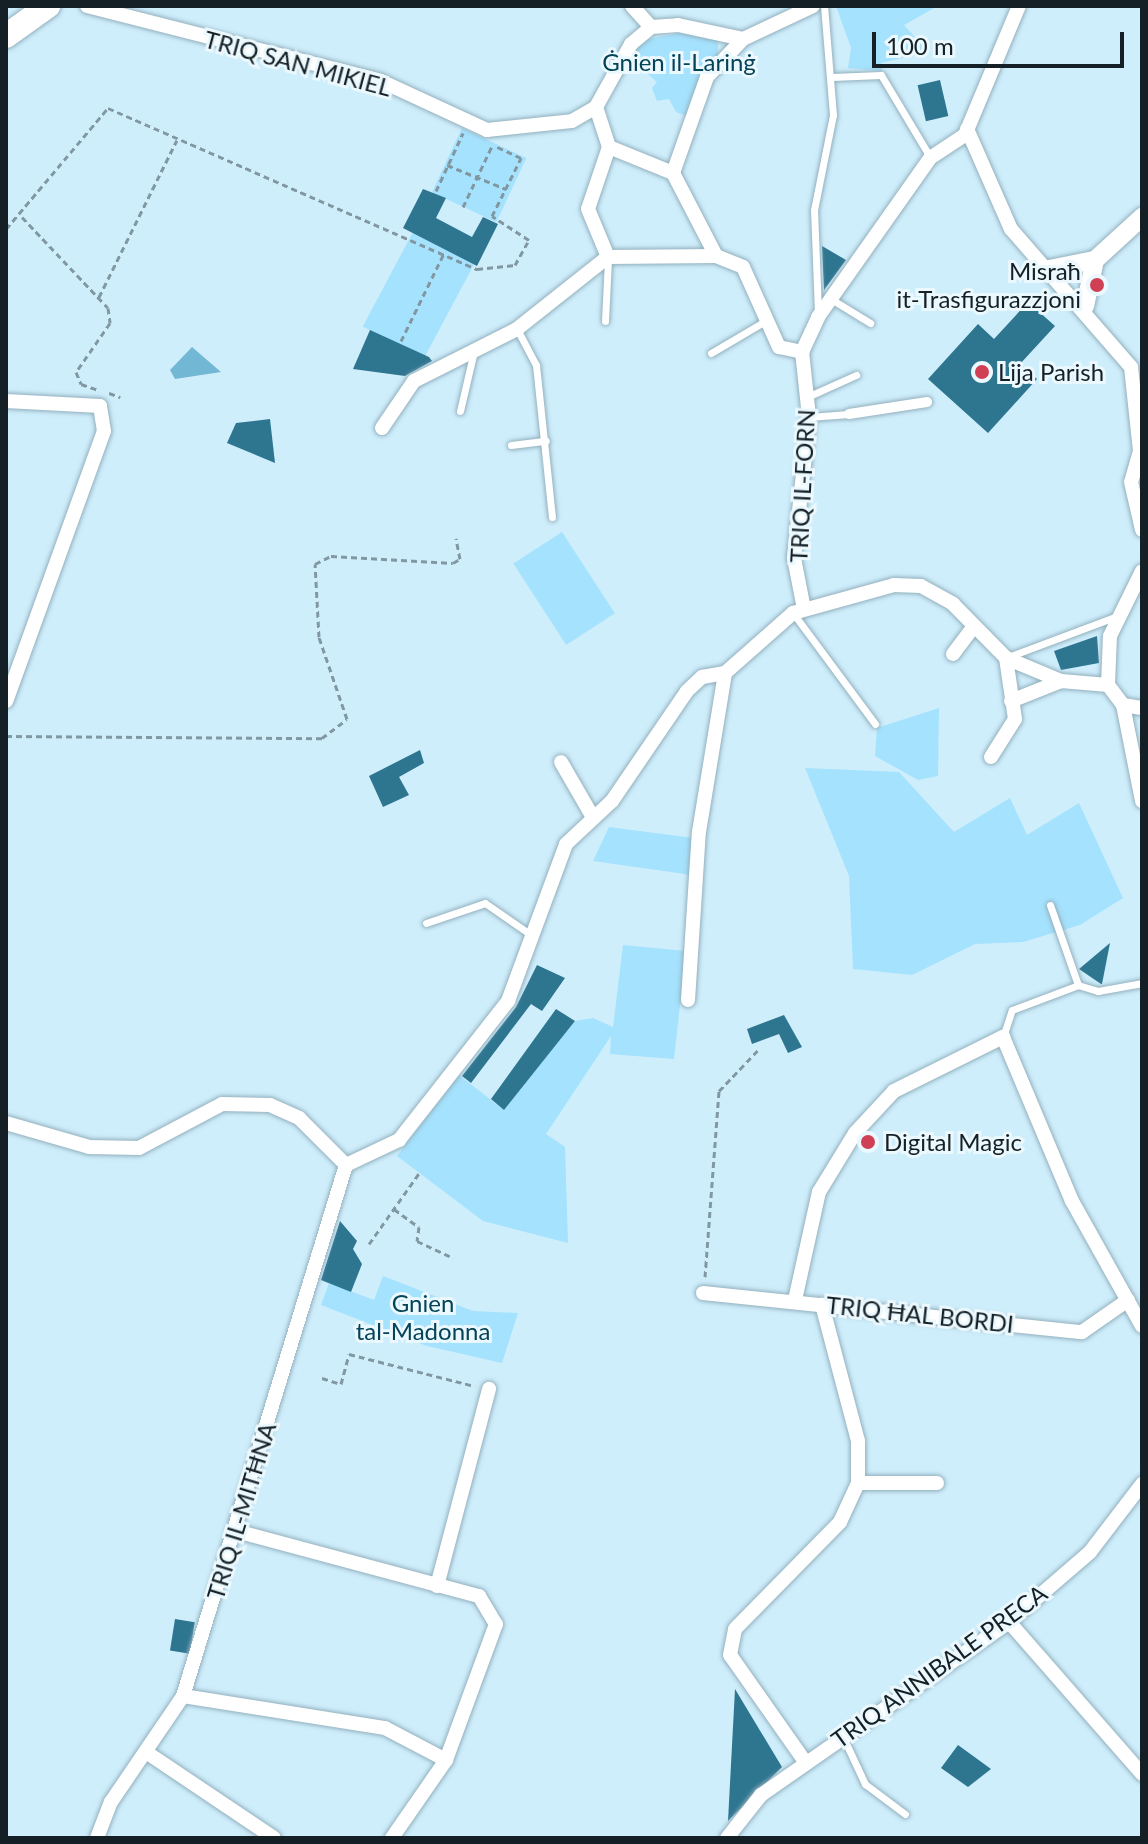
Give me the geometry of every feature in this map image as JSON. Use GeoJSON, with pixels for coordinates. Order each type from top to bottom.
{"type":"FeatureCollection","features":[{"type":"Feature","properties":{"kind":"highway"},"geometry":{"type":"LineString","coordinates":[[6,16],[20,6]]}},
{"type":"Feature","properties":{"kind":"highway"},"geometry":{"type":"LineString","coordinates":[[6,36],[48,6]]}},
{"type":"Feature","properties":{"kind":"street","name":"TRIQ SAN MIKIEL"},"geometry":{"type":"LineString","coordinates":[[87,6],[381,81],[487,130],[572,121],[596,107]]}},
{"type":"Feature","properties":{"kind":"street"},"geometry":{"type":"LineString","coordinates":[[632,6],[651,27]]}},
{"type":"Feature","properties":{"kind":"street"},"geometry":{"type":"LineString","coordinates":[[673,173],[707,77],[743,39],[813,6]]}},
{"type":"Feature","properties":{"kind":"street"},"geometry":{"type":"LineString","coordinates":[[1019,6],[967,129],[1011,229],[1085,306],[1131,367],[1141,451],[1131,482],[1142,530]]}},
{"type":"Feature","properties":{"kind":"street"},"geometry":{"type":"LineString","coordinates":[[608,257],[588,209],[609,147],[596,107],[631,44],[651,27],[678,25],[743,39]]}},
{"type":"Feature","properties":{"kind":"street","name":"TRIQ IL-FORN"},"geometry":{"type":"LineString","coordinates":[[798,611],[794,558],[809,417],[802,352],[818,317],[930,158],[967,129]]}},
{"type":"Feature","properties":{"kind":"street"},"geometry":{"type":"LineString","coordinates":[[609,147],[673,173],[716,256]]}},
{"type":"Feature","properties":{"kind":"street"},"geometry":{"type":"LineString","coordinates":[[1049,269],[1095,260],[1142,217]]}},
{"type":"Feature","properties":{"kind":"street"},"geometry":{"type":"LineString","coordinates":[[382,428],[414,381],[517,329],[608,257],[716,256],[743,267],[779,347],[802,352]]}},
{"type":"Feature","properties":{"kind":"street"},"geometry":{"type":"LineString","coordinates":[[1085,306],[1095,260]]}},
{"type":"Feature","properties":{"kind":"street"},"geometry":{"type":"LineString","coordinates":[[6,401],[100,406],[104,431],[6,701]]}},
{"type":"Feature","properties":{"kind":"street"},"geometry":{"type":"LineString","coordinates":[[849,414],[927,402]]}},
{"type":"Feature","properties":{"kind":"street"},"geometry":{"type":"LineString","coordinates":[[1142,571],[1117,616],[1108,685],[1123,705],[1142,801]]}},
{"type":"Feature","properties":{"kind":"street"},"geometry":{"type":"LineString","coordinates":[[6,1123],[89,1147],[139,1148],[222,1104],[270,1105],[299,1118],[346,1165],[399,1140],[508,1001],[566,844],[591,814],[612,801],[687,691],[702,677],[725,673],[798,611],[894,585],[921,586],[953,603],[972,629],[1006,658],[1061,681],[1108,685]]}},
{"type":"Feature","properties":{"kind":"street"},"geometry":{"type":"LineString","coordinates":[[953,654],[972,629]]}},
{"type":"Feature","properties":{"kind":"street"},"geometry":{"type":"LineString","coordinates":[[991,757],[1015,719],[1006,658]]}},
{"type":"Feature","properties":{"kind":"street"},"geometry":{"type":"LineString","coordinates":[[688,1000],[699,832],[725,673]]}},
{"type":"Feature","properties":{"kind":"street"},"geometry":{"type":"LineString","coordinates":[[1011,701],[1061,681]]}},
{"type":"Feature","properties":{"kind":"street"},"geometry":{"type":"LineString","coordinates":[[1123,705],[1142,708]]}},
{"type":"Feature","properties":{"kind":"street"},"geometry":{"type":"LineString","coordinates":[[561,762],[591,814]]}},
{"type":"Feature","properties":{"kind":"street"},"geometry":{"type":"LineString","coordinates":[[795,1300],[819,1192],[855,1133],[894,1091],[1003,1037],[1072,1201],[1142,1326]]}},
{"type":"Feature","properties":{"kind":"street","name":"TRIQ IL-MITĦNA"},"geometry":{"type":"LineString","coordinates":[[97,1838],[111,1802],[183,1696],[346,1165]]}},
{"type":"Feature","properties":{"kind":"street","name":"TRIQ ĦAL BORDI"},"geometry":{"type":"LineString","coordinates":[[703,1293],[795,1300],[1082,1332],[1128,1300]]}},
{"type":"Feature","properties":{"kind":"street"},"geometry":{"type":"LineString","coordinates":[[806,1763],[730,1655],[735,1629],[840,1522],[858,1483],[858,1441],[822,1305]]}},
{"type":"Feature","properties":{"kind":"street"},"geometry":{"type":"LineString","coordinates":[[437,1586],[489,1389]]}},
{"type":"Feature","properties":{"kind":"street"},"geometry":{"type":"LineString","coordinates":[[858,1483],[937,1483]]}},
{"type":"Feature","properties":{"kind":"street","name":"TRIQ ANNIBALE PRECA"},"geometry":{"type":"LineString","coordinates":[[730,1837],[761,1795],[1009,1622],[1090,1552],[1142,1484]]}},
{"type":"Feature","properties":{"kind":"street"},"geometry":{"type":"LineString","coordinates":[[236,1531],[479,1596],[496,1624],[446,1760],[392,1838]]}},
{"type":"Feature","properties":{"kind":"street"},"geometry":{"type":"LineString","coordinates":[[1009,1622],[1142,1774]]}},
{"type":"Feature","properties":{"kind":"street"},"geometry":{"type":"LineString","coordinates":[[183,1696],[385,1728],[446,1760]]}},
{"type":"Feature","properties":{"kind":"street"},"geometry":{"type":"LineString","coordinates":[[146,1752],[274,1838]]}},
{"type":"Feature","properties":{"kind":"lane"},"geometry":{"type":"LineString","coordinates":[[818,317],[814,210],[833,115],[824,6]]}},
{"type":"Feature","properties":{"kind":"lane"},"geometry":{"type":"LineString","coordinates":[[832,77],[881,75],[930,158]]}},
{"type":"Feature","properties":{"kind":"lane"},"geometry":{"type":"LineString","coordinates":[[605,321],[608,257]]}},
{"type":"Feature","properties":{"kind":"lane"},"geometry":{"type":"LineString","coordinates":[[831,299],[870,323]]}},
{"type":"Feature","properties":{"kind":"lane"},"geometry":{"type":"LineString","coordinates":[[711,353],[767,320]]}},
{"type":"Feature","properties":{"kind":"lane"},"geometry":{"type":"LineString","coordinates":[[517,329],[536,365],[552,517]]}},
{"type":"Feature","properties":{"kind":"lane"},"geometry":{"type":"LineString","coordinates":[[460,411],[474,351]]}},
{"type":"Feature","properties":{"kind":"lane"},"geometry":{"type":"LineString","coordinates":[[806,397],[856,375]]}},
{"type":"Feature","properties":{"kind":"lane"},"geometry":{"type":"LineString","coordinates":[[809,417],[849,414]]}},
{"type":"Feature","properties":{"kind":"lane"},"geometry":{"type":"LineString","coordinates":[[511,445],[546,441]]}},
{"type":"Feature","properties":{"kind":"lane"},"geometry":{"type":"LineString","coordinates":[[798,611],[875,724]]}},
{"type":"Feature","properties":{"kind":"lane"},"geometry":{"type":"LineString","coordinates":[[1006,658],[1117,616]]}},
{"type":"Feature","properties":{"kind":"lane"},"geometry":{"type":"LineString","coordinates":[[426,923],[485,903],[534,937]]}},
{"type":"Feature","properties":{"kind":"lane"},"geometry":{"type":"LineString","coordinates":[[1050,905],[1078,985]]}},
{"type":"Feature","properties":{"kind":"lane"},"geometry":{"type":"LineString","coordinates":[[1003,1037],[1012,1010],[1078,985],[1098,991],[1142,983]]}},
{"type":"Feature","properties":{"kind":"lane"},"geometry":{"type":"LineString","coordinates":[[843,1737],[865,1784],[905,1814]]}},
{"type":"Feature","properties":{"kind":"path"},"geometry":{"type":"LineString","coordinates":[[6,229],[22,217],[108,108],[445,251],[477,269],[515,265],[529,240],[492,216],[521,158],[464,132],[436,191]]}},
{"type":"Feature","properties":{"kind":"path"},"geometry":{"type":"LineString","coordinates":[[99,297],[177,139]]}},
{"type":"Feature","properties":{"kind":"path"},"geometry":{"type":"LineString","coordinates":[[463,207],[493,145]]}},
{"type":"Feature","properties":{"kind":"path"},"geometry":{"type":"LineString","coordinates":[[447,165],[506,189]]}},
{"type":"Feature","properties":{"kind":"path"},"geometry":{"type":"LineString","coordinates":[[22,217],[99,297],[110,323],[76,372],[81,384],[120,397]]}},
{"type":"Feature","properties":{"kind":"path"},"geometry":{"type":"LineString","coordinates":[[401,341],[445,251]]}},
{"type":"Feature","properties":{"kind":"path"},"geometry":{"type":"LineString","coordinates":[[6,736],[322,738],[347,719],[319,637],[315,564],[331,556],[453,563],[460,559],[456,538]]}},
{"type":"Feature","properties":{"kind":"path"},"geometry":{"type":"LineString","coordinates":[[703,1293],[719,1091],[758,1050]]}},
{"type":"Feature","properties":{"kind":"path"},"geometry":{"type":"LineString","coordinates":[[369,1244],[420,1172]]}},
{"type":"Feature","properties":{"kind":"path"},"geometry":{"type":"LineString","coordinates":[[394,1209],[419,1227],[417,1241],[453,1258]]}},
{"type":"Feature","properties":{"kind":"path"},"geometry":{"type":"LineString","coordinates":[[322,1378],[341,1384],[349,1354],[489,1389]]}},
{"type":"Feature","properties":{"kind":"green space"},"geometry":{"type":"Polygon","coordinates":[[[836,6],[938,6],[904,25],[928,52],[881,63],[882,71],[848,68],[851,48],[836,6]]]}},
{"type":"Feature","properties":{"kind":"green space","name":"Ġnien il-Larinġ"},"geometry":{"type":"Polygon","coordinates":[[[686,32],[718,38],[718,57],[690,117],[676,112],[669,99],[657,101],[652,88],[657,82],[627,56],[649,39],[686,32]]]}},
{"type":"Feature","properties":{"kind":"green space"},"geometry":{"type":"Polygon","coordinates":[[[462,128],[526,158],[496,222],[432,192],[462,128]]]}},
{"type":"Feature","properties":{"kind":"green space"},"geometry":{"type":"Polygon","coordinates":[[[413,232],[474,264],[424,359],[363,326],[413,232]]]}},
{"type":"Feature","properties":{"kind":"green space"},"geometry":{"type":"Polygon","coordinates":[[[562,532],[615,613],[566,645],[513,564],[562,532]]]}},
{"type":"Feature","properties":{"kind":"green space"},"geometry":{"type":"Polygon","coordinates":[[[939,708],[938,776],[918,780],[875,756],[877,728],[939,708]]]}},
{"type":"Feature","properties":{"kind":"green space"},"geometry":{"type":"Polygon","coordinates":[[[805,768],[899,772],[954,832],[1010,798],[1027,835],[1079,803],[1123,898],[1080,925],[1023,942],[975,944],[912,975],[853,969],[849,876],[805,768]]]}},
{"type":"Feature","properties":{"kind":"green space"},"geometry":{"type":"Polygon","coordinates":[[[609,827],[693,838],[692,875],[593,861],[609,827]]]}},
{"type":"Feature","properties":{"kind":"green space"},"geometry":{"type":"Polygon","coordinates":[[[623,945],[686,951],[674,1059],[610,1054],[611,1036],[546,1134],[565,1147],[568,1243],[483,1221],[397,1156],[459,1075],[504,1110],[575,1021],[593,1018],[613,1027],[623,945]]]}},
{"type":"Feature","properties":{"kind":"green space","name":"Gnien tal-Madonna"},"geometry":{"type":"Polygon","coordinates":[[[383,1276],[473,1311],[518,1313],[502,1363],[427,1346],[321,1305],[329,1283],[374,1300],[383,1276]]]}},
{"type":"Feature","properties":{"kind":"shaded area"},"geometry":{"type":"Polygon","coordinates":[[[192,347],[221,372],[175,379],[170,370],[192,347]]]}},
{"type":"Feature","properties":{"kind":"building"},"geometry":{"type":"Polygon","coordinates":[[[940,80],[948,116],[926,121],[918,85],[940,80]]]}},
{"type":"Feature","properties":{"kind":"building"},"geometry":{"type":"Polygon","coordinates":[[[423,189],[446,198],[436,218],[472,237],[483,217],[498,224],[477,266],[403,228],[423,189]]]}},
{"type":"Feature","properties":{"kind":"building"},"geometry":{"type":"Polygon","coordinates":[[[822,246],[846,260],[824,290],[822,246]]]}},
{"type":"Feature","properties":{"kind":"building","name":"Lija Parish"},"geometry":{"type":"Polygon","coordinates":[[[1028,302],[1055,326],[1020,364],[1037,379],[988,433],[928,379],[978,324],[994,339],[1028,302]]]}},
{"type":"Feature","properties":{"kind":"building"},"geometry":{"type":"Polygon","coordinates":[[[370,330],[432,361],[405,376],[353,369],[370,330]]]}},
{"type":"Feature","properties":{"kind":"building"},"geometry":{"type":"Polygon","coordinates":[[[270,419],[275,463],[227,443],[236,423],[270,419]]]}},
{"type":"Feature","properties":{"kind":"building"},"geometry":{"type":"Polygon","coordinates":[[[1097,636],[1099,663],[1061,670],[1054,651],[1097,636]]]}},
{"type":"Feature","properties":{"kind":"building"},"geometry":{"type":"Polygon","coordinates":[[[420,750],[424,763],[399,777],[409,795],[383,807],[369,776],[420,750]]]}},
{"type":"Feature","properties":{"kind":"building"},"geometry":{"type":"Polygon","coordinates":[[[1110,943],[1102,984],[1101,984],[1079,969],[1110,943]]]}},
{"type":"Feature","properties":{"kind":"building"},"geometry":{"type":"Polygon","coordinates":[[[537,965],[565,978],[542,1011],[531,1004],[471,1083],[462,1076],[516,1007],[537,965]]]}},
{"type":"Feature","properties":{"kind":"building"},"geometry":{"type":"Polygon","coordinates":[[[556,1009],[575,1021],[504,1110],[491,1099],[556,1009]]]}},
{"type":"Feature","properties":{"kind":"building"},"geometry":{"type":"Polygon","coordinates":[[[784,1015],[802,1047],[788,1053],[779,1034],[752,1044],[747,1029],[784,1015]]]}},
{"type":"Feature","properties":{"kind":"building"},"geometry":{"type":"Polygon","coordinates":[[[340,1221],[357,1241],[353,1249],[362,1264],[351,1292],[321,1280],[340,1221]]]}},
{"type":"Feature","properties":{"kind":"building"},"geometry":{"type":"Polygon","coordinates":[[[175,1619],[195,1622],[190,1654],[170,1651],[175,1619]]]}},
{"type":"Feature","properties":{"kind":"building"},"geometry":{"type":"Polygon","coordinates":[[[735,1689],[782,1767],[728,1821],[735,1689]]]}},
{"type":"Feature","properties":{"kind":"building"},"geometry":{"type":"Polygon","coordinates":[[[958,1745],[991,1769],[968,1787],[941,1768],[958,1745]]]}},
{"type":"Feature","properties":{"kind":"place","name":"Misraħ it-Trasfigurazzjoni"},"geometry":{"type":"Point","coordinates":[1097,285]}},
{"type":"Feature","properties":{"kind":"place","name":"Lija Parish"},"geometry":{"type":"Point","coordinates":[982,372]}},
{"type":"Feature","properties":{"kind":"place","name":"Digital Magic"},"geometry":{"type":"Point","coordinates":[868,1142]}}]}
